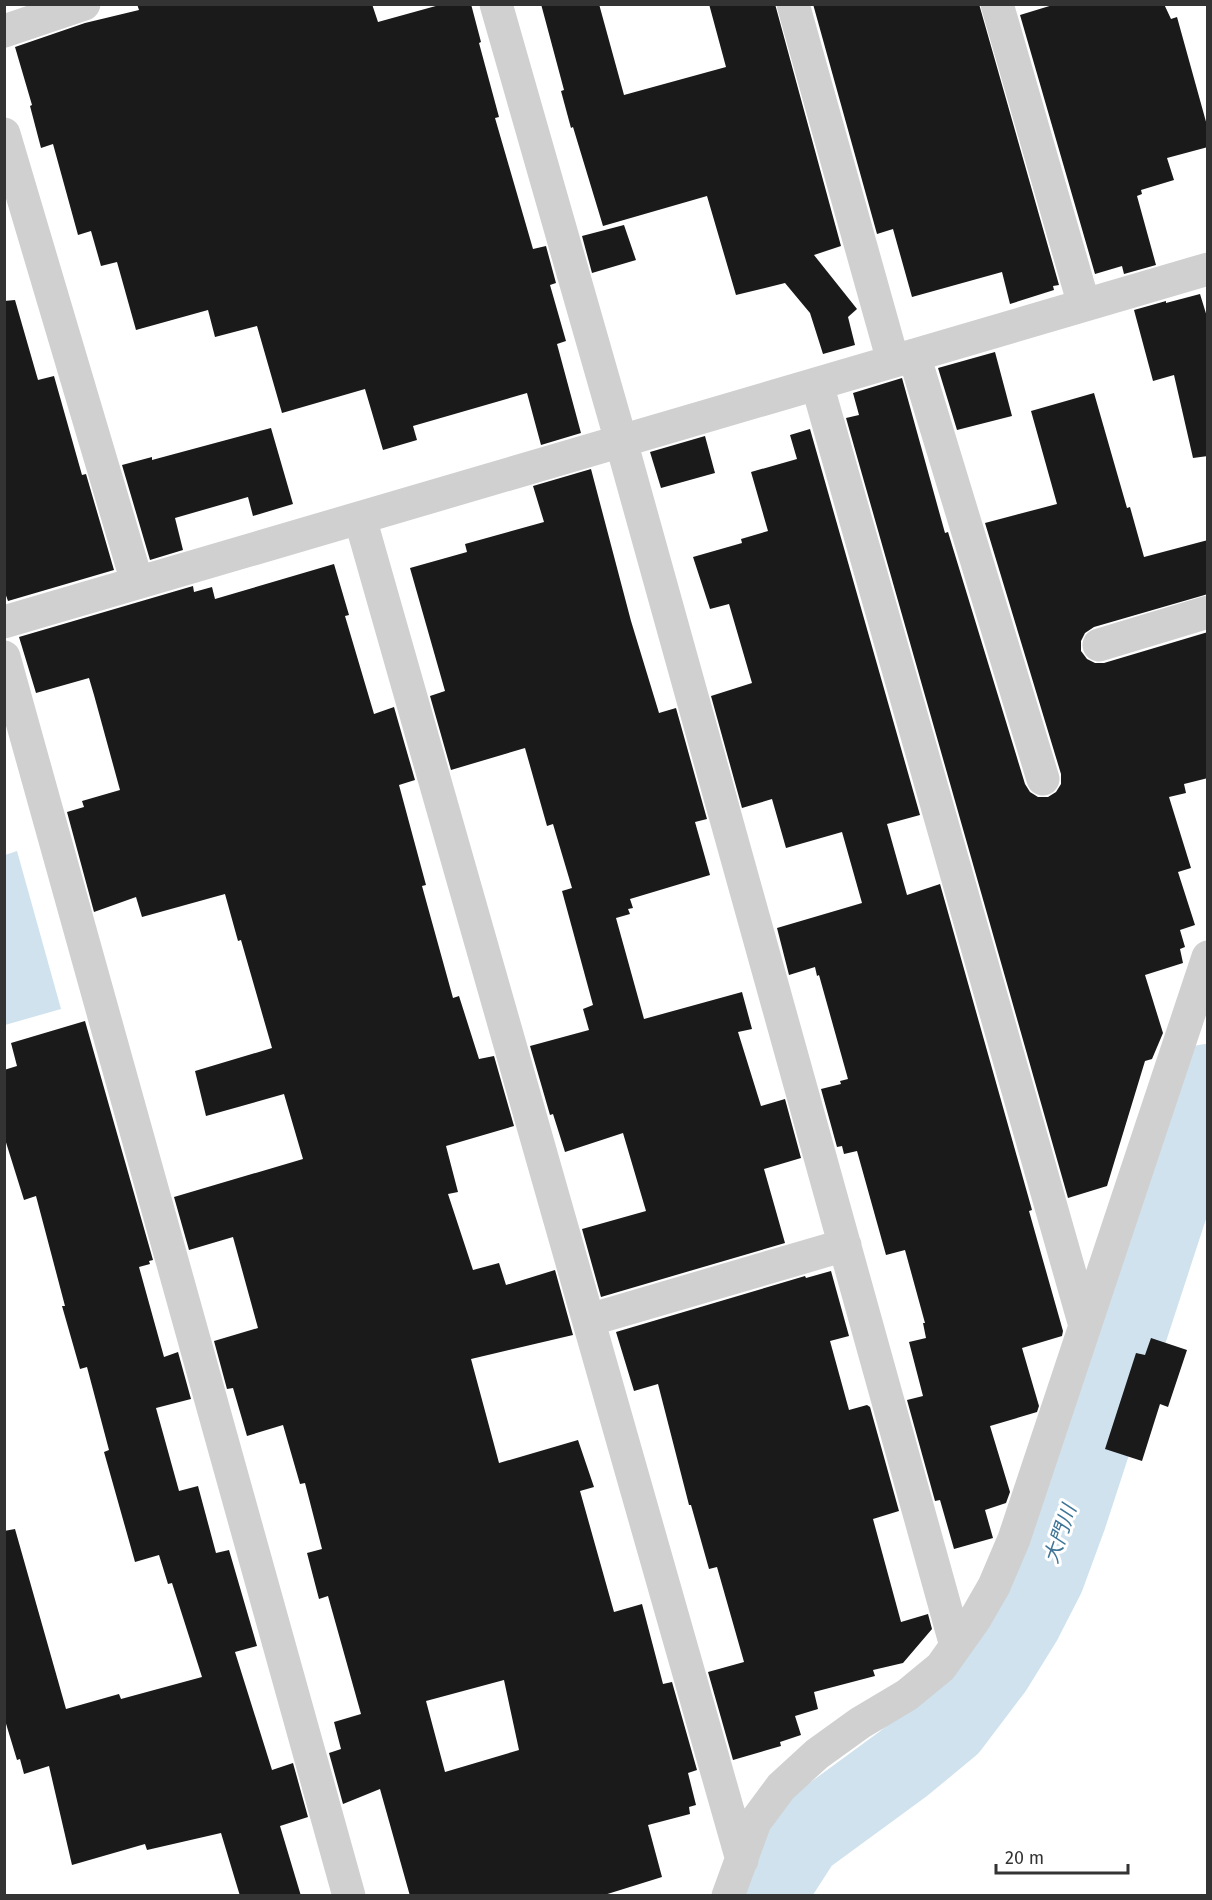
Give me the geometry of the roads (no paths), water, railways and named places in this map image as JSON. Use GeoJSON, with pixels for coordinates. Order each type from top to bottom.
{"type":"FeatureCollection","features":[{"type":"Feature","properties":{"kind":"street"},"geometry":{"type":"LineString","coordinates":[[4,31],[84,4]]}},
{"type":"Feature","properties":{"kind":"street"},"geometry":{"type":"LineString","coordinates":[[496,4],[621,441],[956,1646]]}},
{"type":"Feature","properties":{"kind":"street"},"geometry":{"type":"LineString","coordinates":[[793,4],[903,358],[1043,779]]}},
{"type":"Feature","properties":{"kind":"street"},"geometry":{"type":"LineString","coordinates":[[997,4],[1084,305]]}},
{"type":"Feature","properties":{"kind":"street"},"geometry":{"type":"LineString","coordinates":[[4,134],[137,582]]}},
{"type":"Feature","properties":{"kind":"street"},"geometry":{"type":"LineString","coordinates":[[4,622],[1208,269]]}},
{"type":"Feature","properties":{"kind":"street"},"geometry":{"type":"LineString","coordinates":[[817,384],[1085,1326]]}},
{"type":"Feature","properties":{"kind":"street"},"geometry":{"type":"LineString","coordinates":[[360,518],[742,1860]]}},
{"type":"Feature","properties":{"kind":"street"},"geometry":{"type":"LineString","coordinates":[[1099,645],[1208,612]]}},
{"type":"Feature","properties":{"kind":"street"},"geometry":{"type":"LineString","coordinates":[[4,657],[350,1896]]}},
{"type":"Feature","properties":{"kind":"street"},"geometry":{"type":"LineString","coordinates":[[728,1896],[755,1822],[781,1787],[842,1735],[907,1695],[941,1667],[994,1586],[1014,1539],[1208,957]]}},
{"type":"Feature","properties":{"kind":"street"},"geometry":{"type":"LineString","coordinates":[[589,1320],[845,1245]]}},
{"type":"Feature","properties":{"kind":"water"},"geometry":{"type":"Polygon","coordinates":[[[17,851],[61,1009],[5,1025],[5,855],[17,851]]]}},
{"type":"Feature","properties":{"kind":"waterway","name":"大門川"},"geometry":{"type":"LineString","coordinates":[[769,1896],[775,1880],[802,1838],[903,1764],[949,1726],[993,1668],[1022,1621],[1045,1576],[1067,1516],[1208,1084]]}}]}
